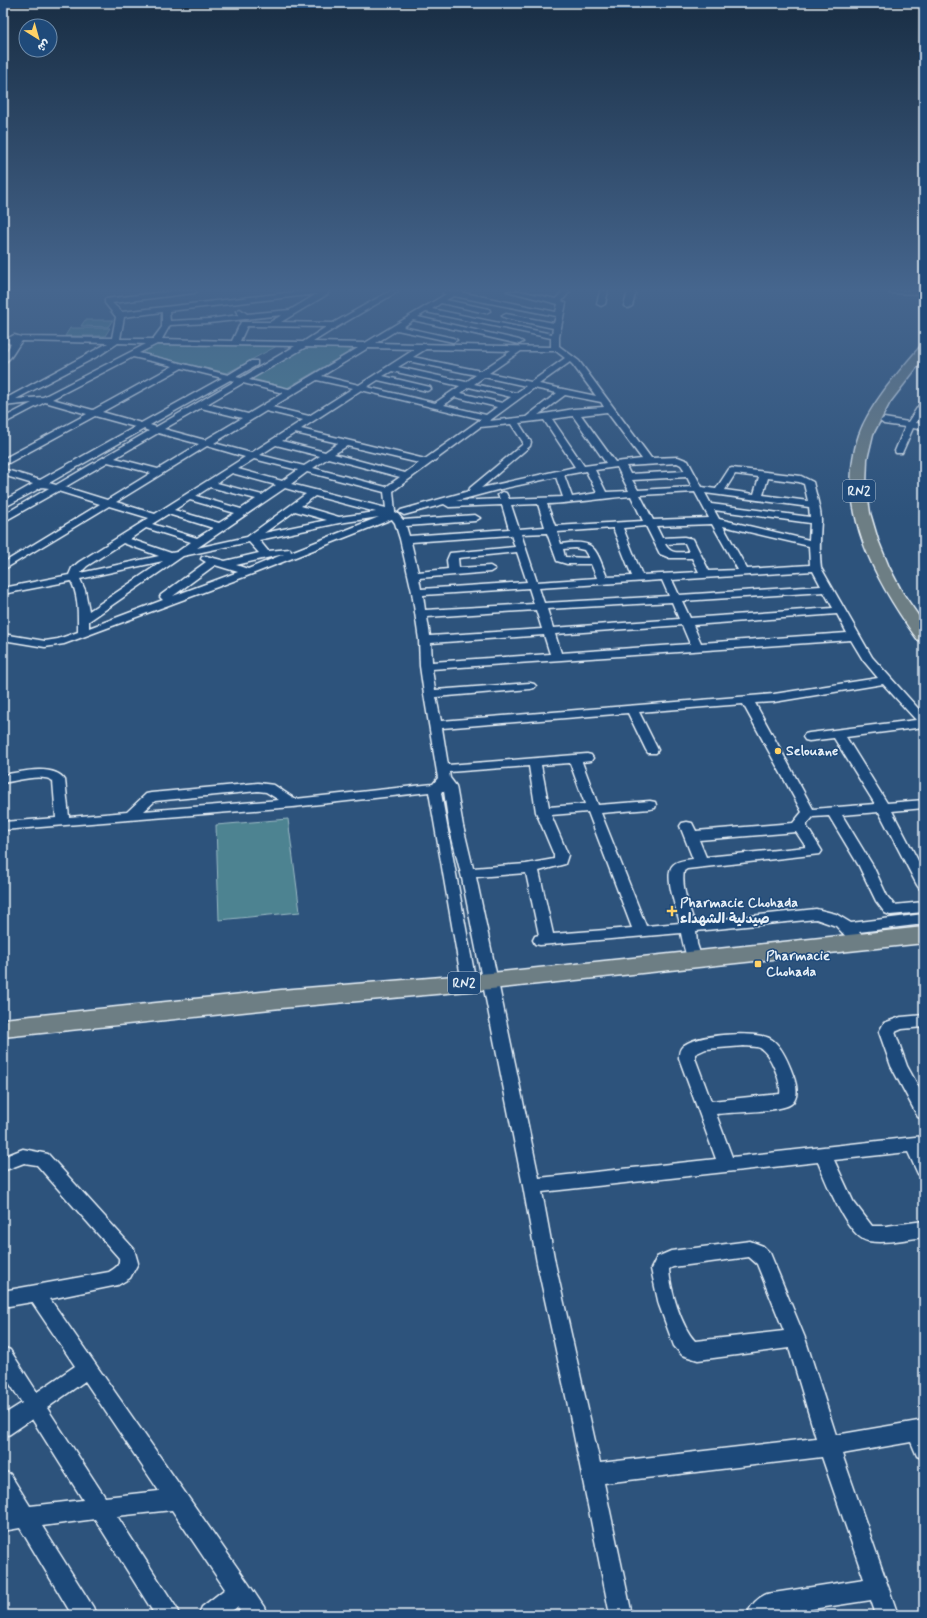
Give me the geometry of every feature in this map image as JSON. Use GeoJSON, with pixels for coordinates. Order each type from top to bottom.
{"type":"FeatureCollection","features":[{"type":"Feature","properties":{"kind":"highway","name":"RN2"},"geometry":{"type":"LineString","coordinates":[[913,367],[892,391],[873,419],[866,433],[859,464],[858,485],[866,526],[878,560],[900,602],[924,636]]}},
{"type":"Feature","properties":{"kind":"highway","name":"RN2"},"geometry":{"type":"LineString","coordinates":[[916,367],[884,421],[874,447],[870,465],[872,506],[881,541],[903,587],[924,616]]}},
{"type":"Feature","properties":{"kind":"highway","name":"RN2"},"geometry":{"type":"LineString","coordinates":[[3,1028],[281,999],[480,982],[695,959],[854,935],[924,935]]}},
{"type":"Feature","properties":{"kind":"street"},"geometry":{"type":"LineString","coordinates":[[3,403],[73,367]]}},
{"type":"Feature","properties":{"kind":"street"},"geometry":{"type":"LineString","coordinates":[[3,420],[106,367]]}},
{"type":"Feature","properties":{"kind":"street"},"geometry":{"type":"LineString","coordinates":[[3,463],[179,367]]}},
{"type":"Feature","properties":{"kind":"street"},"geometry":{"type":"LineString","coordinates":[[188,367],[291,392]]}},
{"type":"Feature","properties":{"kind":"street"},"geometry":{"type":"LineString","coordinates":[[3,505],[248,367]]}},
{"type":"Feature","properties":{"kind":"street"},"geometry":{"type":"LineString","coordinates":[[3,518],[108,459],[266,367]]}},
{"type":"Feature","properties":{"kind":"street"},"geometry":{"type":"LineString","coordinates":[[3,567],[205,443],[333,367]]}},
{"type":"Feature","properties":{"kind":"street"},"geometry":{"type":"LineString","coordinates":[[447,367],[602,400]]}},
{"type":"Feature","properties":{"kind":"street"},"geometry":{"type":"LineString","coordinates":[[438,405],[494,367]]}},
{"type":"Feature","properties":{"kind":"street"},"geometry":{"type":"LineString","coordinates":[[388,490],[558,367]]}},
{"type":"Feature","properties":{"kind":"street"},"geometry":{"type":"LineString","coordinates":[[576,367],[648,461]]}},
{"type":"Feature","properties":{"kind":"street"},"geometry":{"type":"LineString","coordinates":[[83,633],[83,602],[80,586],[74,577],[76,570],[121,539],[391,368],[519,396]]}},
{"type":"Feature","properties":{"kind":"street"},"geometry":{"type":"LineString","coordinates":[[316,377],[488,418]]}},
{"type":"Feature","properties":{"kind":"street"},"geometry":{"type":"LineString","coordinates":[[376,377],[427,389]]}},
{"type":"Feature","properties":{"kind":"street"},"geometry":{"type":"LineString","coordinates":[[412,399],[443,379]]}},
{"type":"Feature","properties":{"kind":"street"},"geometry":{"type":"LineString","coordinates":[[529,418],[563,392]]}},
{"type":"Feature","properties":{"kind":"street"},"geometry":{"type":"LineString","coordinates":[[454,394],[504,406]]}},
{"type":"Feature","properties":{"kind":"street"},"geometry":{"type":"LineString","coordinates":[[3,403],[42,399],[143,425],[252,456],[388,490]]}},
{"type":"Feature","properties":{"kind":"street"},"geometry":{"type":"LineString","coordinates":[[899,451],[910,425],[924,404]]}},
{"type":"Feature","properties":{"kind":"street"},"geometry":{"type":"LineString","coordinates":[[200,405],[250,417]]}},
{"type":"Feature","properties":{"kind":"street"},"geometry":{"type":"LineString","coordinates":[[264,408],[311,419]]}},
{"type":"Feature","properties":{"kind":"street"},"geometry":{"type":"LineString","coordinates":[[477,426],[609,408]]}},
{"type":"Feature","properties":{"kind":"street"},"geometry":{"type":"LineString","coordinates":[[574,412],[627,477],[667,554],[674,556],[696,555]]}},
{"type":"Feature","properties":{"kind":"street"},"geometry":{"type":"LineString","coordinates":[[546,416],[603,495]]}},
{"type":"Feature","properties":{"kind":"street"},"geometry":{"type":"LineString","coordinates":[[470,498],[526,446],[527,442],[514,421]]}},
{"type":"Feature","properties":{"kind":"street"},"geometry":{"type":"LineString","coordinates":[[884,421],[924,427]]}},
{"type":"Feature","properties":{"kind":"street"},"geometry":{"type":"LineString","coordinates":[[294,430],[425,462]]}},
{"type":"Feature","properties":{"kind":"street"},"geometry":{"type":"LineString","coordinates":[[276,442],[406,476]]}},
{"type":"Feature","properties":{"kind":"street"},"geometry":{"type":"LineString","coordinates":[[84,619],[345,443]]}},
{"type":"Feature","properties":{"kind":"street"},"geometry":{"type":"LineString","coordinates":[[108,459],[159,472]]}},
{"type":"Feature","properties":{"kind":"street"},"geometry":{"type":"LineString","coordinates":[[3,591],[339,520],[396,513],[470,498],[500,486],[559,474],[616,464],[673,460],[683,461],[685,463],[706,506],[744,572]]}},
{"type":"Feature","properties":{"kind":"street"},"geometry":{"type":"LineString","coordinates":[[232,470],[313,493],[396,513],[475,518]]}},
{"type":"Feature","properties":{"kind":"street"},"geometry":{"type":"LineString","coordinates":[[719,492],[732,471],[764,474],[806,481],[810,484],[816,521],[816,568],[867,658],[884,680],[924,722]]}},
{"type":"Feature","properties":{"kind":"street"},"geometry":{"type":"LineString","coordinates":[[3,472],[156,517]]}},
{"type":"Feature","properties":{"kind":"street"},"geometry":{"type":"LineString","coordinates":[[559,474],[569,500]]}},
{"type":"Feature","properties":{"kind":"street"},"geometry":{"type":"LineString","coordinates":[[627,477],[690,474]]}},
{"type":"Feature","properties":{"kind":"street"},"geometry":{"type":"LineString","coordinates":[[758,497],[764,474]]}},
{"type":"Feature","properties":{"kind":"street"},"geometry":{"type":"LineString","coordinates":[[210,484],[262,498]]}},
{"type":"Feature","properties":{"kind":"street"},"geometry":{"type":"LineString","coordinates":[[500,486],[557,657]]}},
{"type":"Feature","properties":{"kind":"street"},"geometry":{"type":"LineString","coordinates":[[470,498],[506,502],[569,500],[603,495],[699,489],[814,505]]}},
{"type":"Feature","properties":{"kind":"street"},"geometry":{"type":"LineString","coordinates":[[388,490],[405,539],[417,592],[425,640],[426,666],[443,780],[468,873],[480,982]]}},
{"type":"Feature","properties":{"kind":"street"},"geometry":{"type":"LineString","coordinates":[[251,538],[313,493]]}},
{"type":"Feature","properties":{"kind":"street"},"geometry":{"type":"LineString","coordinates":[[189,497],[243,512]]}},
{"type":"Feature","properties":{"kind":"street"},"geometry":{"type":"LineString","coordinates":[[470,498],[480,534]]}},
{"type":"Feature","properties":{"kind":"street"},"geometry":{"type":"LineString","coordinates":[[541,500],[561,559],[564,561],[595,561]]}},
{"type":"Feature","properties":{"kind":"street"},"geometry":{"type":"LineString","coordinates":[[706,506],[816,521]]}},
{"type":"Feature","properties":{"kind":"street"},"geometry":{"type":"LineString","coordinates":[[293,507],[339,520],[350,531]]}},
{"type":"Feature","properties":{"kind":"street"},"geometry":{"type":"LineString","coordinates":[[167,511],[220,527]]}},
{"type":"Feature","properties":{"kind":"street"},"geometry":{"type":"LineString","coordinates":[[3,637],[45,644],[60,642],[248,572],[396,513]]}},
{"type":"Feature","properties":{"kind":"street"},"geometry":{"type":"LineString","coordinates":[[405,539],[651,523],[716,521],[815,544]]}},
{"type":"Feature","properties":{"kind":"street"},"geometry":{"type":"LineString","coordinates":[[144,525],[200,542]]}},
{"type":"Feature","properties":{"kind":"street"},"geometry":{"type":"LineString","coordinates":[[617,526],[638,578]]}},
{"type":"Feature","properties":{"kind":"street"},"geometry":{"type":"LineString","coordinates":[[251,538],[266,554]]}},
{"type":"Feature","properties":{"kind":"street"},"geometry":{"type":"LineString","coordinates":[[121,539],[169,556]]}},
{"type":"Feature","properties":{"kind":"street"},"geometry":{"type":"LineString","coordinates":[[660,540],[689,541],[706,574]]}},
{"type":"Feature","properties":{"kind":"street"},"geometry":{"type":"LineString","coordinates":[[152,607],[218,563],[317,544]]}},
{"type":"Feature","properties":{"kind":"street"},"geometry":{"type":"LineString","coordinates":[[557,547],[584,546],[591,550],[603,581]]}},
{"type":"Feature","properties":{"kind":"street"},"geometry":{"type":"LineString","coordinates":[[454,572],[452,560],[454,555],[521,549]]}},
{"type":"Feature","properties":{"kind":"street"},"geometry":{"type":"LineString","coordinates":[[484,552],[497,587]]}},
{"type":"Feature","properties":{"kind":"street"},"geometry":{"type":"LineString","coordinates":[[184,553],[248,572]]}},
{"type":"Feature","properties":{"kind":"street"},"geometry":{"type":"LineString","coordinates":[[417,592],[816,568]]}},
{"type":"Feature","properties":{"kind":"street"},"geometry":{"type":"LineString","coordinates":[[413,575],[490,569]]}},
{"type":"Feature","properties":{"kind":"street"},"geometry":{"type":"LineString","coordinates":[[666,577],[697,647]]}},
{"type":"Feature","properties":{"kind":"street"},"geometry":{"type":"LineString","coordinates":[[421,614],[826,588]]}},
{"type":"Feature","properties":{"kind":"street"},"geometry":{"type":"LineString","coordinates":[[425,640],[839,611]]}},
{"type":"Feature","properties":{"kind":"street"},"geometry":{"type":"LineString","coordinates":[[426,666],[854,636]]}},
{"type":"Feature","properties":{"kind":"street"},"geometry":{"type":"LineString","coordinates":[[436,725],[747,700],[810,693],[856,683],[884,680]]}},
{"type":"Feature","properties":{"kind":"street"},"geometry":{"type":"LineString","coordinates":[[430,694],[530,686]]}},
{"type":"Feature","properties":{"kind":"street"},"geometry":{"type":"LineString","coordinates":[[747,700],[809,813]]}},
{"type":"Feature","properties":{"kind":"street"},"geometry":{"type":"LineString","coordinates":[[632,710],[652,750]]}},
{"type":"Feature","properties":{"kind":"street"},"geometry":{"type":"LineString","coordinates":[[809,737],[924,722]]}},
{"type":"Feature","properties":{"kind":"street"},"geometry":{"type":"LineString","coordinates":[[838,734],[884,808],[924,885]]}},
{"type":"Feature","properties":{"kind":"street"},"geometry":{"type":"LineString","coordinates":[[3,826],[293,803],[443,780],[534,762],[581,758],[593,808],[642,932]]}},
{"type":"Feature","properties":{"kind":"street"},"geometry":{"type":"LineString","coordinates":[[468,873],[554,865],[561,859],[544,812],[534,762]]}},
{"type":"Feature","properties":{"kind":"street"},"geometry":{"type":"LineString","coordinates":[[3,779],[45,774],[56,777],[58,780],[63,821]]}},
{"type":"Feature","properties":{"kind":"street"},"geometry":{"type":"LineString","coordinates":[[443,780],[435,793],[441,835],[480,982],[493,1002],[532,1186],[546,1263],[577,1401],[621,1615]]}},
{"type":"Feature","properties":{"kind":"street"},"geometry":{"type":"LineString","coordinates":[[132,815],[151,797],[264,787],[269,788],[293,803]]}},
{"type":"Feature","properties":{"kind":"street"},"geometry":{"type":"LineString","coordinates":[[213,791],[213,809]]}},
{"type":"Feature","properties":{"kind":"street"},"geometry":{"type":"LineString","coordinates":[[695,959],[690,944],[688,927],[678,891],[676,876],[677,869],[683,865],[701,861],[815,851],[800,827],[800,822],[809,813],[924,804]]}},
{"type":"Feature","properties":{"kind":"street"},"geometry":{"type":"LineString","coordinates":[[544,812],[650,805]]}},
{"type":"Feature","properties":{"kind":"street"},"geometry":{"type":"LineString","coordinates":[[833,811],[866,866],[881,898],[890,910],[924,907]]}},
{"type":"Feature","properties":{"kind":"street"},"geometry":{"type":"LineString","coordinates":[[701,861],[689,831],[800,827]]}},
{"type":"Feature","properties":{"kind":"street"},"geometry":{"type":"LineString","coordinates":[[531,868],[544,940],[642,932],[816,914],[831,917],[844,923],[854,935],[924,919]]}},
{"type":"Feature","properties":{"kind":"street"},"geometry":{"type":"LineString","coordinates":[[924,1021],[901,1023],[889,1026],[887,1032],[899,1066],[918,1089],[924,1112]]}},
{"type":"Feature","properties":{"kind":"street"},"geometry":{"type":"LineString","coordinates":[[707,1108],[775,1102],[784,1100],[788,1097],[788,1085],[782,1067],[768,1045],[763,1042],[753,1040],[704,1044],[687,1051],[687,1058],[727,1164]]}},
{"type":"Feature","properties":{"kind":"street"},"geometry":{"type":"LineString","coordinates":[[532,1186],[919,1144],[924,1169]]}},
{"type":"Feature","properties":{"kind":"street"},"geometry":{"type":"LineString","coordinates":[[823,1154],[838,1187],[856,1220],[868,1233],[886,1234],[924,1229]]}},
{"type":"Feature","properties":{"kind":"street"},"geometry":{"type":"LineString","coordinates":[[3,1164],[23,1156],[42,1159],[128,1255],[129,1263],[124,1272],[112,1279],[3,1299]]}},
{"type":"Feature","properties":{"kind":"street"},"geometry":{"type":"LineString","coordinates":[[796,1338],[710,1350],[698,1351],[689,1348],[681,1340],[668,1305],[660,1269],[663,1263],[671,1260],[744,1249],[750,1249],[757,1252],[764,1259],[796,1338],[829,1446],[887,1615]]}},
{"type":"Feature","properties":{"kind":"street"},"geometry":{"type":"LineString","coordinates":[[36,1293],[175,1499],[256,1615]]}},
{"type":"Feature","properties":{"kind":"street"},"geometry":{"type":"LineString","coordinates":[[3,1356],[168,1615]]}},
{"type":"Feature","properties":{"kind":"street"},"geometry":{"type":"LineString","coordinates":[[3,1427],[87,1369]]}},
{"type":"Feature","properties":{"kind":"street"},"geometry":{"type":"LineString","coordinates":[[591,1474],[829,1446],[922,1437]]}},
{"type":"Feature","properties":{"kind":"street"},"geometry":{"type":"LineString","coordinates":[[3,1481],[85,1615]]}},
{"type":"Feature","properties":{"kind":"street"},"geometry":{"type":"LineString","coordinates":[[3,1520],[175,1499]]}},
{"type":"Feature","properties":{"kind":"street"},"geometry":{"type":"LineString","coordinates":[[758,1615],[759,1612],[768,1605],[877,1588]]}},
{"type":"Feature","properties":{"kind":"street"},"geometry":{"type":"LineString","coordinates":[[210,1615],[240,1591]]}},
{"type":"Feature","properties":{"kind":"green space"},"geometry":{"type":"Polygon","coordinates":[[[198,367],[239,367],[227,373],[198,367]]]}},
{"type":"Feature","properties":{"kind":"green space"},"geometry":{"type":"Polygon","coordinates":[[[270,367],[324,367],[287,388],[249,378],[270,367]]]}},
{"type":"Feature","properties":{"kind":"green space"},"geometry":{"type":"Polygon","coordinates":[[[288,819],[300,912],[219,920],[216,825],[288,819]]]}},
{"type":"Feature","properties":{"kind":"place","name":"Selouane"},"geometry":{"type":"Point","coordinates":[778,751]}},
{"type":"Feature","properties":{"kind":"place","name":"Pharmacie Chohada صيدلية الشهداء"},"geometry":{"type":"Point","coordinates":[672,911]}},
{"type":"Feature","properties":{"kind":"place","name":"Pharmacie Chohada"},"geometry":{"type":"Point","coordinates":[758,964]}}]}
